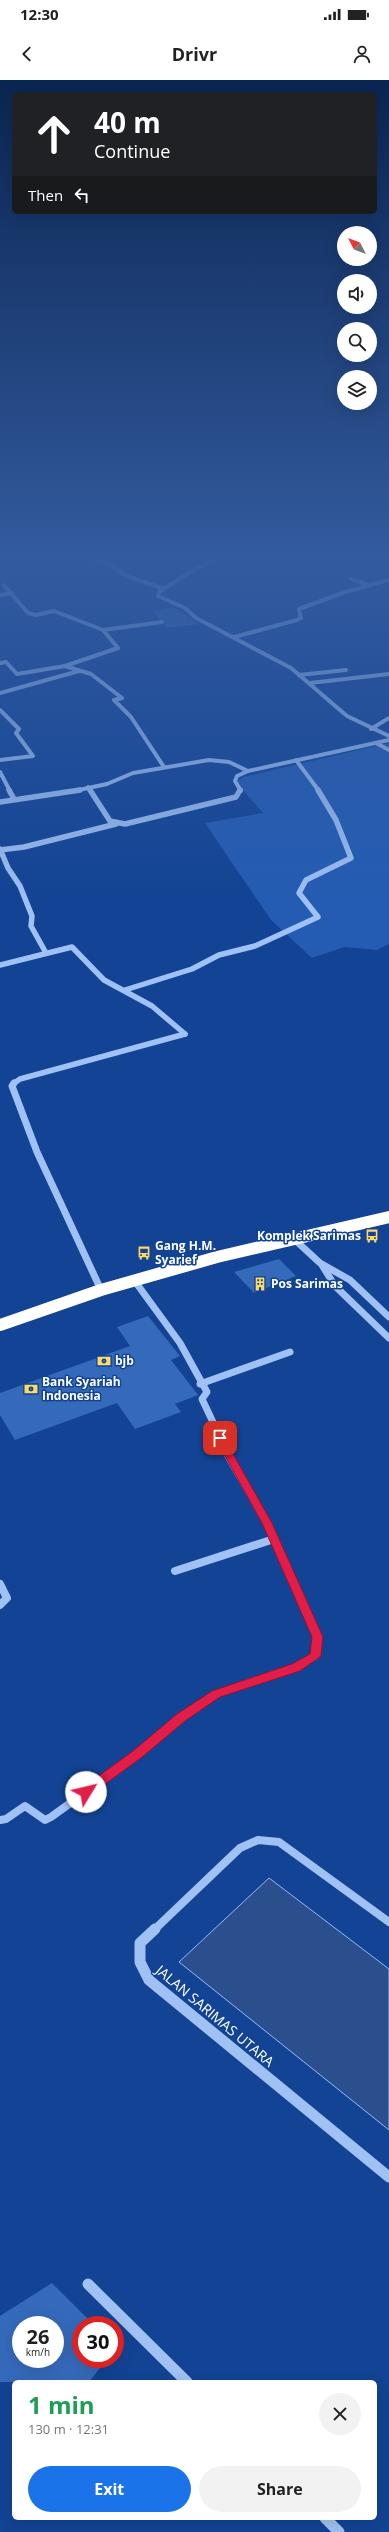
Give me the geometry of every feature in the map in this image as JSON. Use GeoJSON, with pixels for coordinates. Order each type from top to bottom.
{"type":"FeatureCollection","features":[{"type":"Feature","properties":{"kind":"highway"},"geometry":{"type":"LineString","coordinates":[[0,1325],[134,1280],[294,1239],[389,1218]]}},
{"type":"Feature","properties":{"kind":"street"},"geometry":{"type":"LineString","coordinates":[[0,693],[17,690],[64,675]]}},
{"type":"Feature","properties":{"kind":"street"},"geometry":{"type":"LineString","coordinates":[[90,675],[99,679],[122,698],[114,700],[131,717],[164,767]]}},
{"type":"Feature","properties":{"kind":"street"},"geometry":{"type":"LineString","coordinates":[[300,675],[347,716],[371,729],[389,736]]}},
{"type":"Feature","properties":{"kind":"street"},"geometry":{"type":"LineString","coordinates":[[310,683],[376,675]]}},
{"type":"Feature","properties":{"kind":"street"},"geometry":{"type":"LineString","coordinates":[[0,710],[19,729],[16,733],[33,756],[0,760]]}},
{"type":"Feature","properties":{"kind":"street"},"geometry":{"type":"LineString","coordinates":[[371,729],[389,718]]}},
{"type":"Feature","properties":{"kind":"street"},"geometry":{"type":"LineString","coordinates":[[46,953],[31,926],[32,916],[20,886],[8,868],[0,850],[24,847],[116,824],[125,824],[236,797],[241,792],[235,781],[237,776],[248,771],[389,740]]}},
{"type":"Feature","properties":{"kind":"street"},"geometry":{"type":"LineString","coordinates":[[376,743],[389,750]]}},
{"type":"Feature","properties":{"kind":"street"},"geometry":{"type":"LineString","coordinates":[[0,802],[88,787],[124,779],[132,773],[164,767],[221,760],[248,771]]}},
{"type":"Feature","properties":{"kind":"street"},"geometry":{"type":"LineString","coordinates":[[126,990],[145,982],[192,969],[219,955],[255,946],[286,934],[318,917],[299,893],[306,880],[351,858],[347,842],[319,790],[296,760]]}},
{"type":"Feature","properties":{"kind":"street"},"geometry":{"type":"LineString","coordinates":[[0,772],[14,799]]}},
{"type":"Feature","properties":{"kind":"street"},"geometry":{"type":"LineString","coordinates":[[88,787],[110,821],[116,824]]}},
{"type":"Feature","properties":{"kind":"street"},"geometry":{"type":"LineString","coordinates":[[0,965],[72,947],[104,980],[126,990],[152,1006],[186,1034],[20,1079],[14,1082],[12,1086],[37,1152],[101,1290]]}},
{"type":"Feature","properties":{"kind":"street"},"geometry":{"type":"LineString","coordinates":[[294,1239],[320,1263],[350,1280],[389,1317]]}},
{"type":"Feature","properties":{"kind":"street"},"geometry":{"type":"LineString","coordinates":[[320,1263],[335,1286],[389,1338]]}},
{"type":"Feature","properties":{"kind":"street"},"geometry":{"type":"LineString","coordinates":[[0,1820],[6,1819],[21,1807],[26,1806],[45,1820],[51,1817],[137,1755],[181,1717],[216,1694],[296,1667],[316,1656],[317,1637],[274,1539],[226,1451],[202,1399],[207,1392],[200,1384],[193,1364],[180,1343],[134,1280]]}},
{"type":"Feature","properties":{"kind":"street"},"geometry":{"type":"LineString","coordinates":[[200,1384],[290,1352]]}},
{"type":"Feature","properties":{"kind":"street"},"geometry":{"type":"LineString","coordinates":[[175,1571],[274,1539]]}},
{"type":"Feature","properties":{"kind":"street"},"geometry":{"type":"LineString","coordinates":[[0,1584],[7,1598],[0,1605]]}},
{"type":"Feature","properties":{"kind":"street","name":"JALAN SARIMAS UTARA"},"geometry":{"type":"LineString","coordinates":[[389,1922],[279,1842],[258,1840],[240,1848],[140,1943],[139,1960],[143,1974],[169,1998],[389,2177]]}},
{"type":"Feature","properties":{"kind":"street"},"geometry":{"type":"LineString","coordinates":[[88,2284],[185,2380]]}},
{"type":"Feature","properties":{"kind":"street"},"geometry":{"type":"LineString","coordinates":[[327,2520],[339,2532]]}},
{"type":"Feature","properties":{"kind":"shaded area"},"geometry":{"type":"Polygon","coordinates":[[[389,743],[389,944],[377,950],[345,947],[312,958],[271,920],[205,823],[263,813],[236,782],[243,777],[389,743]]]}},
{"type":"Feature","properties":{"kind":"shaded area"},"geometry":{"type":"Polygon","coordinates":[[[269,1878],[389,1969],[389,2130],[179,1962],[269,1878]]]}},
{"type":"Feature","properties":{"kind":"building","name":"Pos Sarimas"},"geometry":{"type":"Polygon","coordinates":[[[279,1259],[296,1276],[254,1293],[234,1272],[279,1259]]]}},
{"type":"Feature","properties":{"kind":"building"},"geometry":{"type":"Polygon","coordinates":[[[148,1316],[180,1356],[171,1360],[198,1395],[175,1404],[181,1412],[135,1429],[117,1403],[15,1440],[0,1415],[0,1393],[130,1346],[117,1327],[148,1316]]]}},
{"type":"Feature","properties":{"kind":"building"},"geometry":{"type":"Polygon","coordinates":[[[52,2283],[85,2316],[72,2316],[72,2368],[100,2368],[91,2380],[12,2380],[12,2382],[0,2382],[0,2316],[52,2283]]]}},
{"type":"Feature","properties":{"kind":"place","name":"Komplek Sarimas"},"geometry":{"type":"Point","coordinates":[372,1236]}},
{"type":"Feature","properties":{"kind":"place","name":"Gang H.M. Syarief"},"geometry":{"type":"Point","coordinates":[144,1253]}},
{"type":"Feature","properties":{"kind":"place","name":"Pos Sarimas"},"geometry":{"type":"Point","coordinates":[260,1284]}},
{"type":"Feature","properties":{"kind":"place","name":"bjb"},"geometry":{"type":"Point","coordinates":[104,1361]}},
{"type":"Feature","properties":{"kind":"place","name":"Bank Syariah Indonesia"},"geometry":{"type":"Point","coordinates":[31,1389]}},
{"type":"Feature","properties":{"kind":"route"},"geometry":{"type":"LineString","coordinates":[[86,1792],[137,1755],[181,1717],[216,1694],[296,1667],[316,1656],[317,1637],[267,1523],[220,1438]]}}]}
